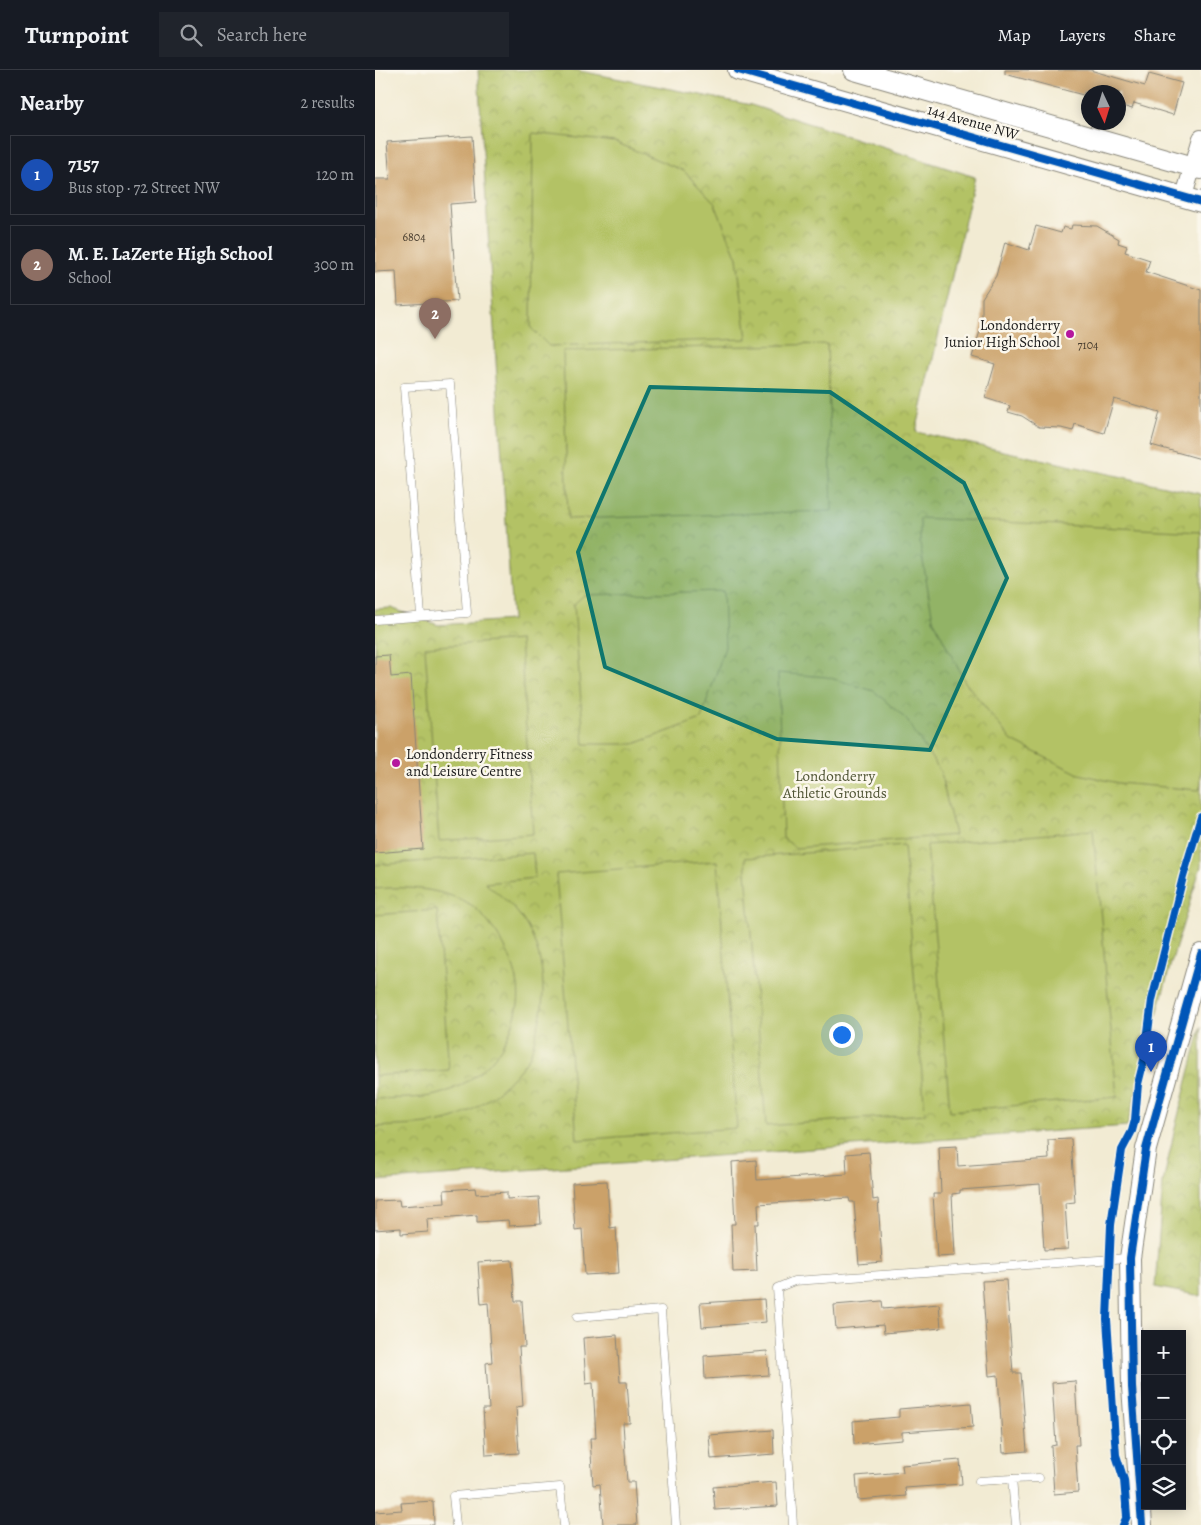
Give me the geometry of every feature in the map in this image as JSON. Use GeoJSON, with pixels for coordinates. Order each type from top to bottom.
{"type":"FeatureCollection","features":[{"type":"Feature","properties":{"kind":"street","name":"144 Avenue NW"},"geometry":{"type":"LineString","coordinates":[[738,70],[1192,199]]}},
{"type":"Feature","properties":{"kind":"street","name":"144 Avenue NW"},"geometry":{"type":"LineString","coordinates":[[854,70],[1197,168]]}},
{"type":"Feature","properties":{"kind":"street"},"geometry":{"type":"LineString","coordinates":[[1192,199],[1201,138]]}},
{"type":"Feature","properties":{"kind":"street"},"geometry":{"type":"LineString","coordinates":[[1142,1525],[1132,1387],[1131,1258],[1146,1149],[1199,965]]}},
{"type":"Feature","properties":{"kind":"lane"},"geometry":{"type":"LineString","coordinates":[[375,620],[467,613],[450,384],[404,387],[421,616]]}},
{"type":"Feature","properties":{"kind":"lane"},"geometry":{"type":"LineString","coordinates":[[793,1525],[777,1288],[794,1281],[1131,1258]]}},
{"type":"Feature","properties":{"kind":"lane"},"geometry":{"type":"LineString","coordinates":[[577,1317],[661,1310],[676,1525]]}},
{"type":"Feature","properties":{"kind":"lane"},"geometry":{"type":"LineString","coordinates":[[979,1481],[1039,1478]]}},
{"type":"Feature","properties":{"kind":"lane"},"geometry":{"type":"LineString","coordinates":[[1012,1479],[1016,1525]]}},
{"type":"Feature","properties":{"kind":"lane"},"geometry":{"type":"LineString","coordinates":[[456,1525],[453,1496],[560,1487],[564,1525]]}},
{"type":"Feature","properties":{"kind":"highlighted area"},"geometry":{"type":"Polygon","coordinates":[[[650,387],[830,392],[964,483],[1007,578],[930,750],[777,739],[605,667],[578,552],[650,387]]]}},
{"type":"Feature","properties":{"kind":"green space","name":"Londonderry Athletic Grounds"},"geometry":{"type":"Polygon","coordinates":[[[478,70],[575,70],[751,105],[975,177],[916,432],[1201,494],[1201,866],[1171,963],[1127,1126],[375,1181],[375,609],[391,608],[438,625],[512,620],[478,70]]]}},
{"type":"Feature","properties":{"kind":"green space"},"geometry":{"type":"Polygon","coordinates":[[[533,133],[615,142],[684,171],[715,204],[737,258],[747,339],[549,346],[531,328],[533,133]]]}},
{"type":"Feature","properties":{"kind":"green space"},"geometry":{"type":"Polygon","coordinates":[[[827,344],[832,511],[568,519],[563,351],[827,344]]]}},
{"type":"Feature","properties":{"kind":"green space"},"geometry":{"type":"Polygon","coordinates":[[[920,518],[1201,532],[1201,783],[1199,790],[1118,783],[1079,774],[1012,741],[965,682],[933,619],[920,544],[920,518]]]}},
{"type":"Feature","properties":{"kind":"green space"},"geometry":{"type":"Polygon","coordinates":[[[723,591],[725,647],[701,719],[634,744],[584,744],[574,604],[584,595],[723,591]]]}},
{"type":"Feature","properties":{"kind":"green space"},"geometry":{"type":"Polygon","coordinates":[[[520,640],[533,834],[439,841],[425,647],[520,640]]]}},
{"type":"Feature","properties":{"kind":"green space"},"geometry":{"type":"Polygon","coordinates":[[[778,673],[827,677],[874,691],[906,719],[940,771],[955,835],[796,848],[783,838],[778,673]]]}},
{"type":"Feature","properties":{"kind":"green space"},"geometry":{"type":"Polygon","coordinates":[[[1093,830],[1117,1097],[950,1111],[927,845],[1093,830]]]}},
{"type":"Feature","properties":{"kind":"green space"},"geometry":{"type":"Polygon","coordinates":[[[904,845],[925,1114],[766,1126],[745,858],[904,845]]]}},
{"type":"Feature","properties":{"kind":"green space"},"geometry":{"type":"Polygon","coordinates":[[[533,853],[535,878],[485,883],[501,896],[523,920],[531,934],[540,962],[543,977],[542,1008],[531,1054],[514,1076],[498,1091],[462,1115],[430,1124],[375,1127],[375,1099],[414,1098],[436,1095],[451,1090],[479,1073],[500,1049],[508,1035],[514,1020],[519,995],[516,975],[509,955],[494,930],[475,908],[457,898],[434,891],[410,888],[375,889],[375,865],[533,853]]]}},
{"type":"Feature","properties":{"kind":"green space"},"geometry":{"type":"Polygon","coordinates":[[[717,861],[737,1128],[577,1140],[556,874],[717,861]]]}},
{"type":"Feature","properties":{"kind":"green space"},"geometry":{"type":"Polygon","coordinates":[[[437,910],[449,1070],[375,1076],[375,915],[437,910]]]}},
{"type":"Feature","properties":{"kind":"green space"},"geometry":{"type":"Polygon","coordinates":[[[1201,1027],[1201,1296],[1155,1287],[1163,1183],[1201,1027]]]}},
{"type":"Feature","properties":{"kind":"building"},"geometry":{"type":"Polygon","coordinates":[[[1005,70],[1090,70],[1145,86],[1149,74],[1182,83],[1173,115],[1134,103],[1132,109],[1126,107],[1126,85],[1081,85],[1081,94],[1005,74],[1005,70]]]}},
{"type":"Feature","properties":{"kind":"building"},"geometry":{"type":"Polygon","coordinates":[[[472,136],[476,202],[450,204],[457,301],[398,305],[396,271],[375,272],[375,179],[390,179],[387,142],[472,136]]]}},
{"type":"Feature","properties":{"kind":"building"},"geometry":{"type":"Polygon","coordinates":[[[1072,225],[1097,226],[1119,239],[1118,243],[1127,246],[1125,252],[1150,260],[1146,272],[1201,290],[1201,459],[1151,445],[1160,412],[1114,399],[1104,433],[1075,424],[1073,431],[1061,428],[1039,427],[1022,416],[1008,412],[1010,406],[985,398],[995,364],[972,357],[982,325],[982,298],[996,276],[1005,242],[1029,250],[1036,226],[1061,233],[1063,227],[1071,229],[1072,225]]]}},
{"type":"Feature","properties":{"kind":"building","name":"Londonderry Fitness and Leisure Centre"},"geometry":{"type":"Polygon","coordinates":[[[389,655],[391,677],[411,675],[423,849],[375,853],[375,656],[389,655]]]}},
{"type":"Feature","properties":{"kind":"building"},"geometry":{"type":"Polygon","coordinates":[[[1071,1139],[1075,1202],[1065,1203],[1068,1249],[1044,1250],[1040,1184],[960,1190],[960,1193],[952,1194],[955,1256],[937,1257],[933,1194],[941,1194],[939,1147],[957,1146],[958,1166],[1049,1159],[1048,1140],[1071,1139]]]}},
{"type":"Feature","properties":{"kind":"building"},"geometry":{"type":"Polygon","coordinates":[[[869,1152],[873,1200],[878,1199],[882,1262],[859,1264],[854,1202],[850,1202],[849,1198],[758,1204],[759,1224],[755,1224],[757,1271],[733,1272],[731,1224],[735,1224],[732,1162],[756,1160],[757,1180],[847,1174],[846,1154],[869,1152]]]}},
{"type":"Feature","properties":{"kind":"building"},"geometry":{"type":"Polygon","coordinates":[[[607,1181],[610,1228],[616,1227],[619,1273],[585,1275],[582,1229],[575,1230],[572,1183],[607,1181]]]}},
{"type":"Feature","properties":{"kind":"building"},"geometry":{"type":"Polygon","coordinates":[[[475,1188],[476,1194],[507,1192],[507,1199],[539,1197],[541,1224],[509,1226],[508,1220],[477,1222],[477,1215],[427,1219],[428,1232],[401,1234],[401,1228],[375,1230],[375,1201],[399,1200],[400,1206],[445,1203],[444,1190],[475,1188]]]}},
{"type":"Feature","properties":{"kind":"building"},"geometry":{"type":"Polygon","coordinates":[[[512,1260],[515,1301],[522,1301],[525,1347],[519,1347],[523,1406],[516,1407],[519,1453],[486,1455],[483,1409],[489,1409],[486,1363],[492,1362],[488,1303],[481,1304],[478,1262],[512,1260]]]}},
{"type":"Feature","properties":{"kind":"building"},"geometry":{"type":"Polygon","coordinates":[[[1006,1280],[1013,1373],[1021,1373],[1027,1451],[1003,1453],[998,1375],[989,1376],[982,1281],[1006,1280]]]}},
{"type":"Feature","properties":{"kind":"building"},"geometry":{"type":"Polygon","coordinates":[[[764,1299],[766,1322],[702,1327],[700,1303],[764,1299]]]}},
{"type":"Feature","properties":{"kind":"building"},"geometry":{"type":"Polygon","coordinates":[[[882,1301],[883,1309],[939,1304],[941,1328],[884,1333],[883,1325],[836,1329],[834,1305],[882,1301]]]}},
{"type":"Feature","properties":{"kind":"building"},"geometry":{"type":"Polygon","coordinates":[[[617,1335],[620,1382],[627,1382],[630,1423],[623,1423],[627,1482],[634,1482],[637,1525],[603,1525],[600,1484],[593,1485],[590,1438],[596,1438],[593,1383],[586,1384],[583,1338],[617,1335]]]}},
{"type":"Feature","properties":{"kind":"building"},"geometry":{"type":"Polygon","coordinates":[[[767,1351],[769,1375],[705,1379],[704,1356],[767,1351]]]}},
{"type":"Feature","properties":{"kind":"building"},"geometry":{"type":"Polygon","coordinates":[[[1075,1381],[1079,1445],[1075,1445],[1078,1492],[1054,1494],[1051,1446],[1056,1445],[1052,1383],[1075,1381]]]}},
{"type":"Feature","properties":{"kind":"building"},"geometry":{"type":"Polygon","coordinates":[[[971,1403],[973,1427],[902,1432],[902,1440],[854,1444],[853,1421],[899,1417],[899,1409],[971,1403]]]}},
{"type":"Feature","properties":{"kind":"building"},"geometry":{"type":"Polygon","coordinates":[[[773,1430],[774,1454],[711,1459],[709,1435],[773,1430]]]}},
{"type":"Feature","properties":{"kind":"building"},"geometry":{"type":"Polygon","coordinates":[[[960,1460],[962,1484],[905,1488],[906,1496],[858,1500],[856,1476],[903,1472],[902,1465],[960,1460]]]}},
{"type":"Feature","properties":{"kind":"building"},"geometry":{"type":"Polygon","coordinates":[[[776,1482],[778,1506],[715,1510],[713,1487],[776,1482]]]}},
{"type":"Feature","properties":{"kind":"building"},"geometry":{"type":"Polygon","coordinates":[[[433,1501],[434,1525],[375,1525],[375,1512],[402,1510],[401,1503],[433,1501]]]}},
{"type":"Feature","properties":{"kind":"cycle path"},"geometry":{"type":"LineString","coordinates":[[738,70],[1201,202]]}},
{"type":"Feature","properties":{"kind":"cycle path"},"geometry":{"type":"LineString","coordinates":[[1123,1525],[1127,1516],[1124,1480],[1116,1455],[1107,1319],[1111,1225],[1122,1150],[1132,1131],[1135,1120],[1138,1084],[1145,1056],[1152,1000],[1183,877],[1201,817]]}},
{"type":"Feature","properties":{"kind":"cycle path"},"geometry":{"type":"LineString","coordinates":[[1142,1525],[1132,1387],[1130,1258],[1146,1149],[1201,954]]}},
{"type":"Feature","properties":{"kind":"place","name":"Londonderry Junior High School"},"geometry":{"type":"Point","coordinates":[1070,334]}},
{"type":"Feature","properties":{"kind":"place","name":"M. E. LaZerte High School"},"geometry":{"type":"Point","coordinates":[435,339]}},
{"type":"Feature","properties":{"kind":"place","name":"Londonderry Fitness and Leisure Centre"},"geometry":{"type":"Point","coordinates":[396,763]}},
{"type":"Feature","properties":{"kind":"place","name":"7157"},"geometry":{"type":"Point","coordinates":[1151,1072]}}]}
